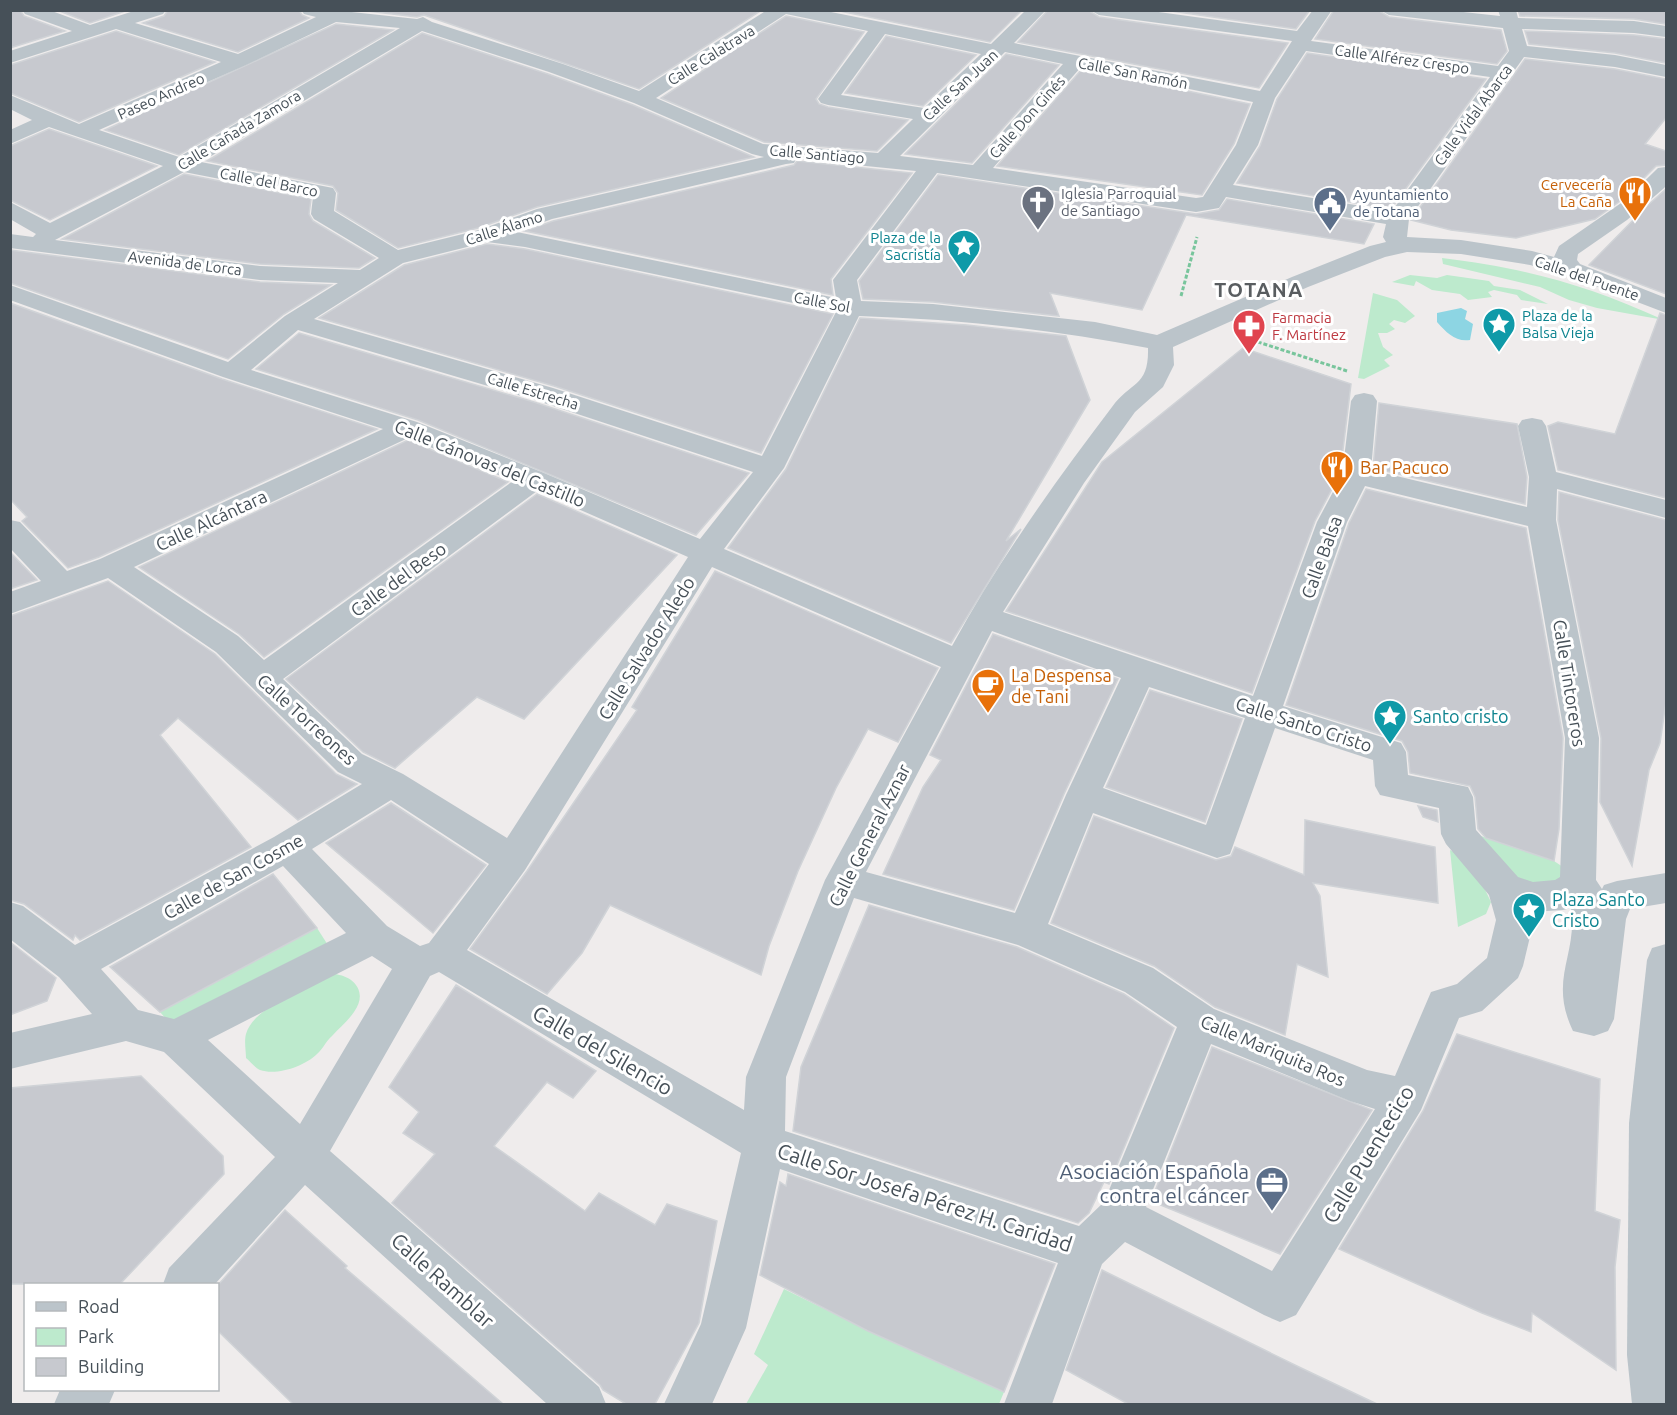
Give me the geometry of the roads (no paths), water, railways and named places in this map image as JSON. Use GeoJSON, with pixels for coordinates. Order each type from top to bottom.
{"type":"FeatureCollection","features":[{"type":"Feature","properties":{"kind":"street"},"geometry":{"type":"LineString","coordinates":[[32,10],[91,32]]}},
{"type":"Feature","properties":{"kind":"street"},"geometry":{"type":"LineString","coordinates":[[10,57],[157,10]]}},
{"type":"Feature","properties":{"kind":"street","name":"Calle Santiago"},"geometry":{"type":"LineString","coordinates":[[310,10],[333,16],[421,25],[556,68],[640,99],[759,150],[931,166],[1196,205],[1211,203],[1221,190]]}},
{"type":"Feature","properties":{"kind":"street","name":"Calle Cañada Zamora"},"geometry":{"type":"LineString","coordinates":[[44,239],[182,165],[354,62],[421,25],[438,10]]}},
{"type":"Feature","properties":{"kind":"street","name":"Calle Calatrava"},"geometry":{"type":"LineString","coordinates":[[640,99],[780,10]]}},
{"type":"Feature","properties":{"kind":"street","name":"Calle San Ramón"},"geometry":{"type":"LineString","coordinates":[[791,10],[1265,98]]}},
{"type":"Feature","properties":{"kind":"street","name":"Calle San Juan"},"geometry":{"type":"LineString","coordinates":[[883,160],[1037,10]]}},
{"type":"Feature","properties":{"kind":"street","name":"Calle Alférez Crespo"},"geometry":{"type":"LineString","coordinates":[[1099,10],[1504,73]]}},
{"type":"Feature","properties":{"kind":"street"},"geometry":{"type":"LineString","coordinates":[[1323,10],[1265,98],[1247,145],[1221,190],[1398,219],[1395,237],[1399,247]]}},
{"type":"Feature","properties":{"kind":"street"},"geometry":{"type":"LineString","coordinates":[[1389,10],[1509,17],[1666,31]]}},
{"type":"Feature","properties":{"kind":"street","name":"Paseo Andreo"},"geometry":{"type":"LineString","coordinates":[[82,130],[239,61],[333,16]]}},
{"type":"Feature","properties":{"kind":"street","name":"Calle Vidal Abarca"},"geometry":{"type":"LineString","coordinates":[[1398,219],[1519,51],[1509,17]]}},
{"type":"Feature","properties":{"kind":"street","name":"Paseo Andreo"},"geometry":{"type":"LineString","coordinates":[[119,24],[239,61]]}},
{"type":"Feature","properties":{"kind":"street"},"geometry":{"type":"LineString","coordinates":[[880,28],[828,99],[927,115]]}},
{"type":"Feature","properties":{"kind":"street"},"geometry":{"type":"LineString","coordinates":[[1519,51],[1615,61],[1666,71]]}},
{"type":"Feature","properties":{"kind":"street","name":"Calle Don Ginés"},"geometry":{"type":"LineString","coordinates":[[978,172],[1075,62]]}},
{"type":"Feature","properties":{"kind":"street","name":"Calle del Barco"},"geometry":{"type":"LineString","coordinates":[[10,101],[48,120],[182,165],[325,193],[322,214],[395,258]]}},
{"type":"Feature","properties":{"kind":"street"},"geometry":{"type":"LineString","coordinates":[[10,138],[48,120]]}},
{"type":"Feature","properties":{"kind":"street","name":"Calle Álamo"},"geometry":{"type":"LineString","coordinates":[[232,372],[294,321],[395,258],[487,235],[545,214],[808,153]]}},
{"type":"Feature","properties":{"kind":"street"},"geometry":{"type":"LineString","coordinates":[[850,308],[845,280],[931,166]]}},
{"type":"Feature","properties":{"kind":"street"},"geometry":{"type":"LineString","coordinates":[[1572,269],[1565,260],[1567,251],[1654,188],[1666,173]]}},
{"type":"Feature","properties":{"kind":"street"},"geometry":{"type":"LineString","coordinates":[[10,209],[44,239]]}},
{"type":"Feature","properties":{"kind":"street"},"geometry":{"type":"LineString","coordinates":[[1495,252],[1539,245],[1596,230]]}},
{"type":"Feature","properties":{"kind":"street","name":"Calle Sol"},"geometry":{"type":"LineString","coordinates":[[487,235],[525,240],[850,308],[965,314],[1095,330],[1160,344]]}},
{"type":"Feature","properties":{"kind":"street","name":"Avenida de Lorca"},"geometry":{"type":"LineString","coordinates":[[10,241],[44,239],[260,273],[361,278]]}},
{"type":"Feature","properties":{"kind":"street","name":"Calle del Puente"},"geometry":{"type":"LineString","coordinates":[[1160,344],[1310,278],[1378,251],[1399,247],[1435,246],[1532,258],[1572,269],[1666,306]]}},
{"type":"Feature","properties":{"kind":"street","name":"Calle Cánovas del Castillo"},"geometry":{"type":"LineString","coordinates":[[10,292],[232,372],[407,428],[534,479],[959,662]]}},
{"type":"Feature","properties":{"kind":"street","name":"Calle Salvador Aledo"},"geometry":{"type":"LineString","coordinates":[[186,1283],[304,1156],[429,960],[512,860],[705,554],[770,468],[850,308]]}},
{"type":"Feature","properties":{"kind":"street","name":"Calle Estrecha"},"geometry":{"type":"LineString","coordinates":[[294,321],[544,394],[770,468]]}},
{"type":"Feature","properties":{"kind":"street","name":"Calle General Aznar"},"geometry":{"type":"LineString","coordinates":[[688,1404],[723,1328],[764,1144],[766,1077],[843,880],[984,617],[1072,479],[1126,406],[1150,387],[1161,365],[1160,344]]}},
{"type":"Feature","properties":{"kind":"street","name":"Calle Balsa"},"geometry":{"type":"LineString","coordinates":[[1083,795],[1217,844],[1332,522],[1356,476],[1364,401]]}},
{"type":"Feature","properties":{"kind":"street"},"geometry":{"type":"LineString","coordinates":[[1532,426],[1543,477],[1666,509]]}},
{"type":"Feature","properties":{"kind":"street","name":"Calle Alcántara"},"geometry":{"type":"LineString","coordinates":[[10,604],[111,566],[407,428]]}},
{"type":"Feature","properties":{"kind":"street"},"geometry":{"type":"LineString","coordinates":[[1356,476],[1541,520]]}},
{"type":"Feature","properties":{"kind":"street","name":"Calle Tintoreros"},"geometry":{"type":"LineString","coordinates":[[1543,477],[1541,520],[1582,738],[1578,884]]}},
{"type":"Feature","properties":{"kind":"street","name":"Calle del Beso"},"geometry":{"type":"LineString","coordinates":[[262,678],[534,479]]}},
{"type":"Feature","properties":{"kind":"street"},"geometry":{"type":"LineString","coordinates":[[10,529],[62,585]]}},
{"type":"Feature","properties":{"kind":"street","name":"Calle Torreones"},"geometry":{"type":"LineString","coordinates":[[111,566],[227,644],[350,763],[391,783],[512,860]]}},
{"type":"Feature","properties":{"kind":"street","name":"Calle Santo Cristo"},"geometry":{"type":"LineString","coordinates":[[984,617],[1140,672],[1389,752],[1392,786],[1456,796],[1459,834],[1505,888]]}},
{"type":"Feature","properties":{"kind":"street"},"geometry":{"type":"LineString","coordinates":[[1026,932],[1083,795],[1140,672]]}},
{"type":"Feature","properties":{"kind":"street","name":"Calle de San Cosme"},"geometry":{"type":"LineString","coordinates":[[73,965],[287,847],[391,783]]}},
{"type":"Feature","properties":{"kind":"street","name":"Calle del Silencio"},"geometry":{"type":"LineString","coordinates":[[287,847],[374,937],[429,960],[764,1144]]}},
{"type":"Feature","properties":{"kind":"street","name":"Calle Mariquita Ros"},"geometry":{"type":"LineString","coordinates":[[843,880],[1026,932],[1139,980],[1200,1021],[1365,1088],[1406,1097]]}},
{"type":"Feature","properties":{"kind":"street"},"geometry":{"type":"LineString","coordinates":[[1505,888],[1533,897],[1563,895],[1578,884],[1588,898],[1590,925],[1584,969],[1582,1009],[1587,1019],[1594,1019],[1607,919],[1617,896],[1666,888]]}},
{"type":"Feature","properties":{"kind":"street","name":"Calle Puentecico"},"geometry":{"type":"LineString","coordinates":[[1120,1217],[1280,1299],[1406,1097],[1445,1004],[1468,999],[1504,966],[1515,920],[1505,888]]}},
{"type":"Feature","properties":{"kind":"street"},"geometry":{"type":"LineString","coordinates":[[10,917],[73,965],[126,1024]]}},
{"type":"Feature","properties":{"kind":"street"},"geometry":{"type":"LineString","coordinates":[[10,1051],[126,1024],[176,1037],[374,937]]}},
{"type":"Feature","properties":{"kind":"street"},"geometry":{"type":"LineString","coordinates":[[1656,1404],[1650,1355],[1650,1123],[1666,960]]}},
{"type":"Feature","properties":{"kind":"street"},"geometry":{"type":"LineString","coordinates":[[1029,1404],[1085,1250],[1120,1217],[1200,1021]]}},
{"type":"Feature","properties":{"kind":"street","name":"Calle Ramblar"},"geometry":{"type":"LineString","coordinates":[[176,1037],[304,1156],[582,1404]]}},
{"type":"Feature","properties":{"kind":"street","name":"Calle Sor Josefa Pérez H. Caridad"},"geometry":{"type":"LineString","coordinates":[[764,1144],[1085,1250]]}},
{"type":"Feature","properties":{"kind":"street"},"geometry":{"type":"LineString","coordinates":[[78,1404],[89,1391]]}},
{"type":"Feature","properties":{"kind":"water"},"geometry":{"type":"Polygon","coordinates":[[[1461,308],[1467,311],[1465,319],[1473,324],[1470,340],[1456,338],[1437,322],[1437,313],[1461,308]]]}},
{"type":"Feature","properties":{"kind":"place","name":"Cervecería La Caña"},"geometry":{"type":"Point","coordinates":[1635,222]}},
{"type":"Feature","properties":{"kind":"place","name":"Iglesia Parroquial de Santiago"},"geometry":{"type":"Point","coordinates":[1038,231]}},
{"type":"Feature","properties":{"kind":"place","name":"Ayuntamiento de Totana"},"geometry":{"type":"Point","coordinates":[1330,232]}},
{"type":"Feature","properties":{"kind":"place","name":"Plaza de la Sacristía"},"geometry":{"type":"Point","coordinates":[964,275]}},
{"type":"Feature","properties":{"kind":"place","name":"Plaza de la Balsa Vieja"},"geometry":{"type":"Point","coordinates":[1499,353]}},
{"type":"Feature","properties":{"kind":"place","name":"Farmacia F. Martínez"},"geometry":{"type":"Point","coordinates":[1249,355]}},
{"type":"Feature","properties":{"kind":"place","name":"Bar Pacuco"},"geometry":{"type":"Point","coordinates":[1337,496]}},
{"type":"Feature","properties":{"kind":"place","name":"La Despensa de Tani"},"geometry":{"type":"Point","coordinates":[988,714]}},
{"type":"Feature","properties":{"kind":"place","name":"Santo cristo"},"geometry":{"type":"Point","coordinates":[1390,745]}},
{"type":"Feature","properties":{"kind":"place","name":"Plaza Santo Cristo"},"geometry":{"type":"Point","coordinates":[1529,938]}},
{"type":"Feature","properties":{"kind":"place","name":"Asociación Española contra el cáncer"},"geometry":{"type":"Point","coordinates":[1272,1212]}},
{"type":"Feature","properties":{"kind":"district","name":"TOTANA"},"geometry":{"type":"Point","coordinates":[1259,289]}}]}
